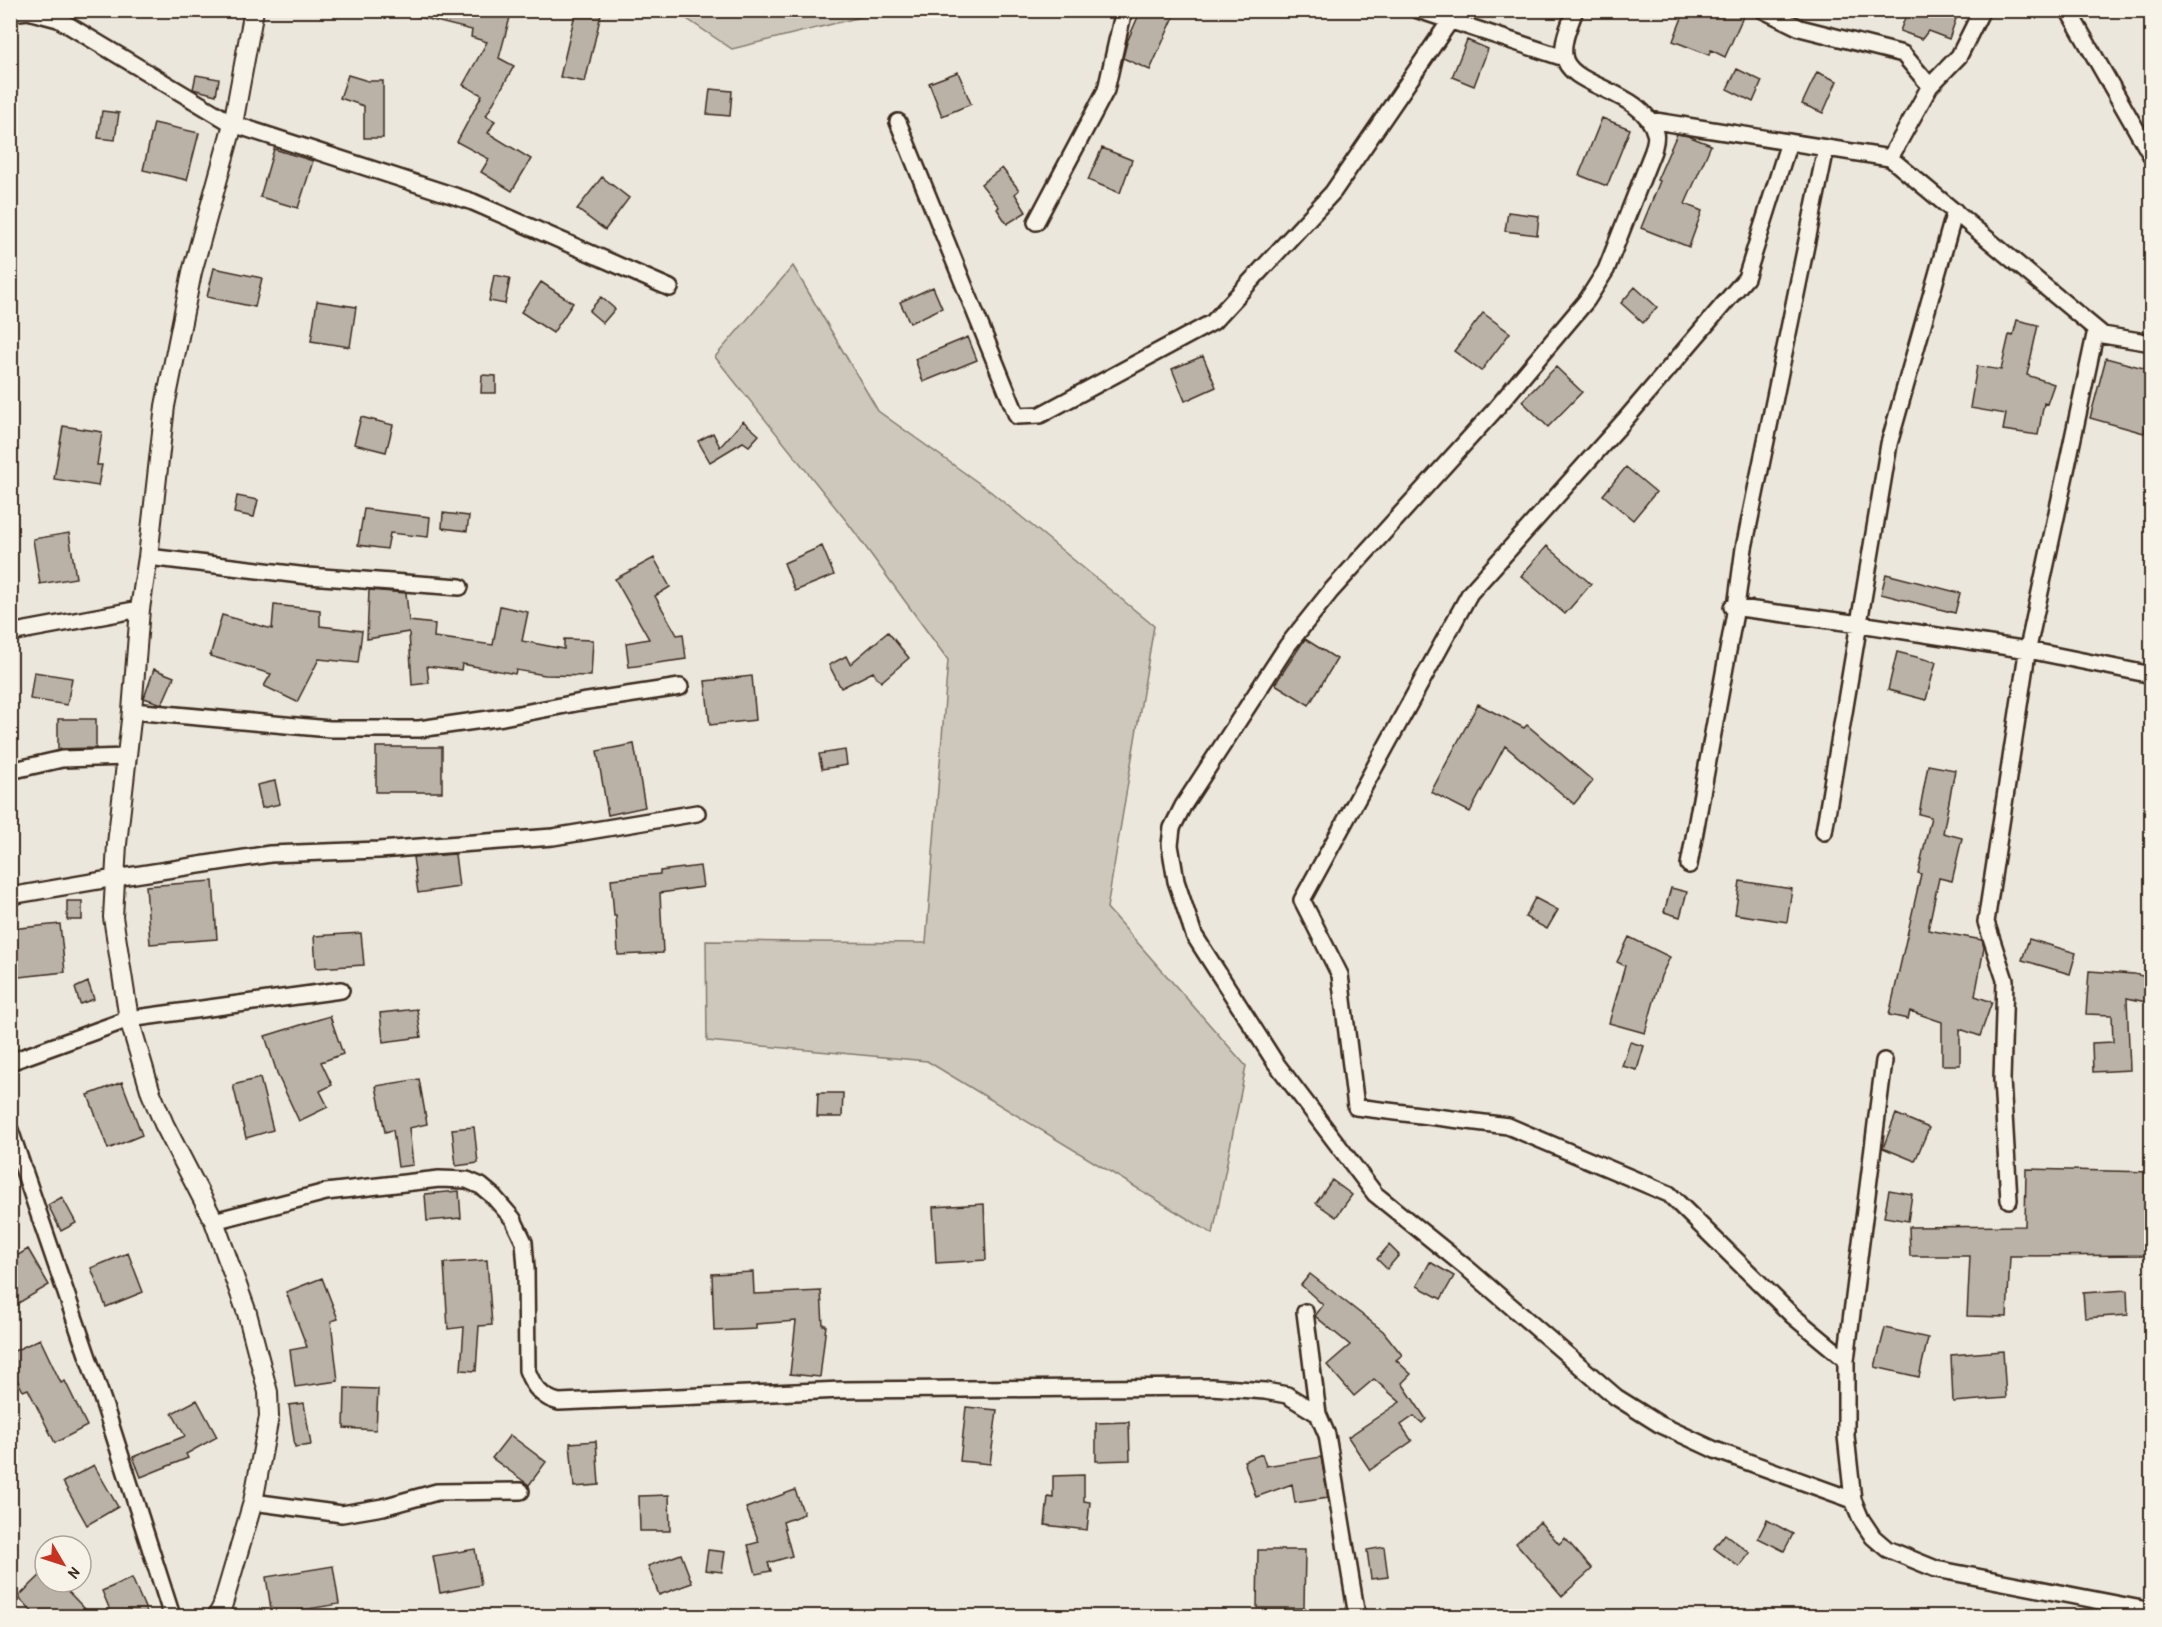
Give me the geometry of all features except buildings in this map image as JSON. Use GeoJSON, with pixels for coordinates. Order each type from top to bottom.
{"type":"FeatureCollection","features":[{"type":"Feature","properties":{"kind":"street"},"geometry":{"type":"LineString","coordinates":[[10,14],[28,10],[58,19],[233,124],[473,202],[670,288]]}},
{"type":"Feature","properties":{"kind":"street"},"geometry":{"type":"LineString","coordinates":[[217,1617],[253,1502],[269,1417],[268,1392],[248,1313],[214,1221],[164,1124],[151,1093],[129,1019],[113,917],[117,844],[132,711],[140,609],[165,406],[192,272],[233,124],[254,10]]}},
{"type":"Feature","properties":{"kind":"street"},"geometry":{"type":"LineString","coordinates":[[1036,222],[1106,90],[1124,10]]}},
{"type":"Feature","properties":{"kind":"street"},"geometry":{"type":"LineString","coordinates":[[1418,10],[1564,58]]}},
{"type":"Feature","properties":{"kind":"street"},"geometry":{"type":"LineString","coordinates":[[1575,10],[1563,44],[1564,58],[1571,71],[1630,101],[1649,120],[1656,135],[1653,151],[1606,270],[1587,300],[1493,412],[1330,592],[1287,646],[1183,806],[1172,828],[1170,844],[1176,881],[1194,935],[1275,1062],[1374,1194],[1468,1269],[1616,1397],[1659,1424],[1715,1450],[1852,1500]]}},
{"type":"Feature","properties":{"kind":"street"},"geometry":{"type":"LineString","coordinates":[[1763,10],[1800,28],[1903,54],[1930,86]]}},
{"type":"Feature","properties":{"kind":"street"},"geometry":{"type":"LineString","coordinates":[[1890,158],[1930,86],[1959,56],[1982,10]]}},
{"type":"Feature","properties":{"kind":"street"},"geometry":{"type":"LineString","coordinates":[[2068,10],[2151,157]]}},
{"type":"Feature","properties":{"kind":"street"},"geometry":{"type":"LineString","coordinates":[[898,122],[1017,416],[1040,415],[1213,322],[1333,192],[1450,21]]}},
{"type":"Feature","properties":{"kind":"street"},"geometry":{"type":"LineString","coordinates":[[1649,120],[1890,158],[2103,335],[2151,343]]}},
{"type":"Feature","properties":{"kind":"street"},"geometry":{"type":"LineString","coordinates":[[1789,142],[1746,278],[1624,420],[1470,593],[1302,900],[1340,975],[1356,1107],[1508,1126],[1669,1194],[1793,1316],[1846,1360]]}},
{"type":"Feature","properties":{"kind":"street"},"geometry":{"type":"LineString","coordinates":[[1689,865],[1744,548],[1826,148]]}},
{"type":"Feature","properties":{"kind":"street"},"geometry":{"type":"LineString","coordinates":[[1824,832],[1889,444],[1954,211]]}},
{"type":"Feature","properties":{"kind":"street"},"geometry":{"type":"LineString","coordinates":[[2009,1200],[2002,1080],[2005,980],[1986,922],[2028,650],[2096,330]]}},
{"type":"Feature","properties":{"kind":"street"},"geometry":{"type":"LineString","coordinates":[[148,557],[308,576],[459,587]]}},
{"type":"Feature","properties":{"kind":"street"},"geometry":{"type":"LineString","coordinates":[[1734,607],[2028,650],[2151,675]]}},
{"type":"Feature","properties":{"kind":"street"},"geometry":{"type":"LineString","coordinates":[[10,633],[140,609]]}},
{"type":"Feature","properties":{"kind":"street"},"geometry":{"type":"LineString","coordinates":[[132,711],[330,729],[419,729],[680,687]]}},
{"type":"Feature","properties":{"kind":"street"},"geometry":{"type":"LineString","coordinates":[[10,771],[62,759],[127,757]]}},
{"type":"Feature","properties":{"kind":"street"},"geometry":{"type":"LineString","coordinates":[[10,896],[270,854],[379,850],[552,837],[697,813]]}},
{"type":"Feature","properties":{"kind":"street"},"geometry":{"type":"LineString","coordinates":[[10,1062],[129,1019],[341,990]]}},
{"type":"Feature","properties":{"kind":"street"},"geometry":{"type":"LineString","coordinates":[[1884,1061],[1846,1360],[1846,1436],[1852,1500],[1861,1519],[1873,1537],[1887,1549],[1936,1569],[2151,1611]]}},
{"type":"Feature","properties":{"kind":"street"},"geometry":{"type":"LineString","coordinates":[[10,1130],[105,1407],[172,1617]]}},
{"type":"Feature","properties":{"kind":"street"},"geometry":{"type":"LineString","coordinates":[[214,1221],[326,1192],[439,1179],[467,1180],[480,1186],[493,1196],[513,1219],[524,1242],[527,1370],[538,1391],[548,1399],[560,1402],[842,1389],[1211,1387],[1287,1395],[1318,1414]]}},
{"type":"Feature","properties":{"kind":"street"},"geometry":{"type":"LineString","coordinates":[[1305,1312],[1318,1414],[1327,1435],[1357,1617]]}},
{"type":"Feature","properties":{"kind":"street"},"geometry":{"type":"LineString","coordinates":[[253,1502],[342,1514],[383,1508],[437,1492],[521,1491]]}},
{"type":"Feature","properties":{"kind":"shaded area"},"geometry":{"type":"Polygon","coordinates":[[[675,11],[885,11],[732,49],[675,11]]]}},
{"type":"Feature","properties":{"kind":"shaded area"},"geometry":{"type":"Polygon","coordinates":[[[793,266],[878,411],[990,491],[1154,626],[1107,908],[1246,1066],[1213,1234],[927,1061],[707,1041],[706,941],[926,943],[948,660],[848,523],[715,357],[793,266]]]}}]}
